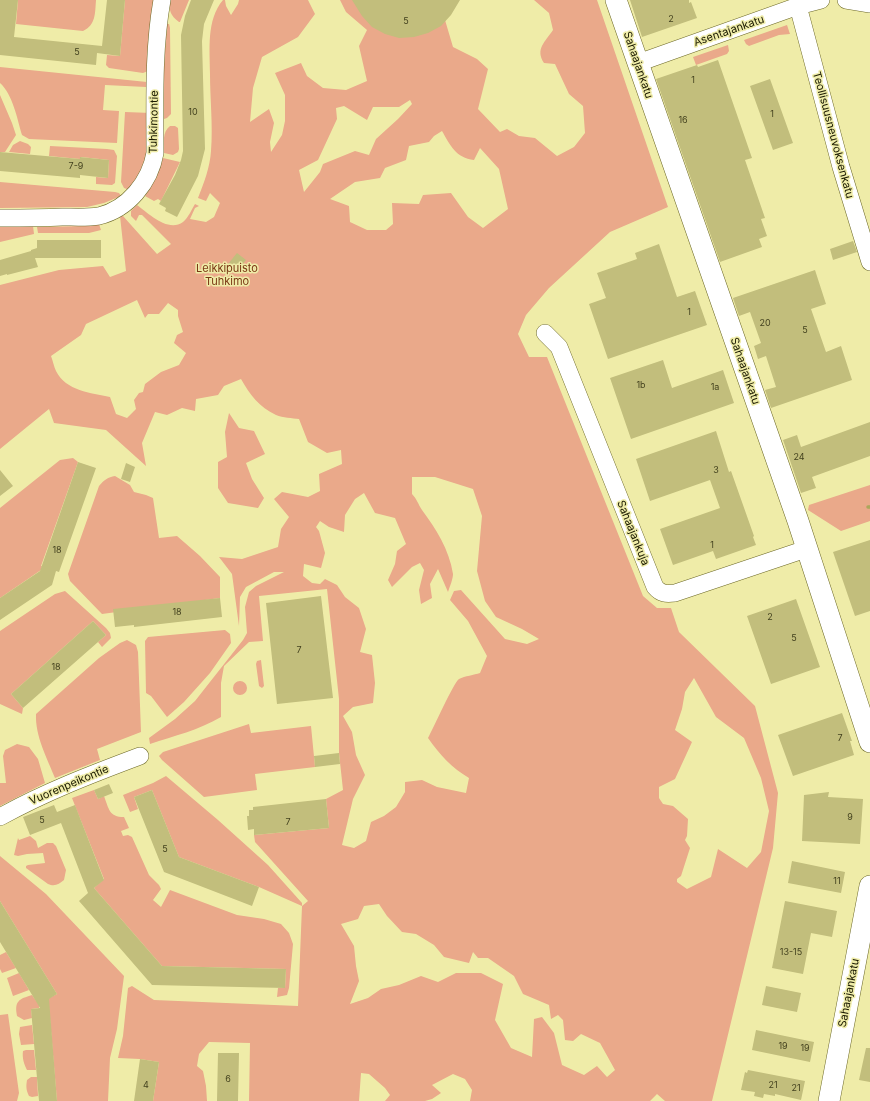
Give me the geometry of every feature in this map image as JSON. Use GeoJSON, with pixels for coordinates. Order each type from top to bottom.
{"type":"FeatureCollection","features":[{"type":"Feature","properties":{"kind":"main road","name":"Sahaajankatu"},"geometry":{"type":"LineString","coordinates":[[616,0],[806,549],[870,742]]}},
{"type":"Feature","properties":{"kind":"main road","name":"Sahaajankatu"},"geometry":{"type":"LineString","coordinates":[[828,1101],[870,886]]}},
{"type":"Feature","properties":{"kind":"street","name":"Tuhkimontie"},"geometry":{"type":"LineString","coordinates":[[0,218],[86,217],[100,215],[120,207],[132,198],[146,180],[154,160],[155,153],[155,73],[162,0]]}},
{"type":"Feature","properties":{"kind":"street","name":"Asentajankatu"},"geometry":{"type":"LineString","coordinates":[[638,63],[798,6],[821,0]]}},
{"type":"Feature","properties":{"kind":"street","name":"Teollisuusneuvoksenkatu"},"geometry":{"type":"LineString","coordinates":[[798,6],[841,167],[858,227],[870,262]]}},
{"type":"Feature","properties":{"kind":"street","name":"Sahaajankuja"},"geometry":{"type":"LineString","coordinates":[[545,333],[559,346],[655,587],[659,592],[669,594],[675,593],[806,549]]}},
{"type":"Feature","properties":{"kind":"street","name":"Vuorenpeikontie"},"geometry":{"type":"LineString","coordinates":[[0,817],[29,801],[60,787],[140,756]]}},
{"type":"Feature","properties":{"kind":"green space"},"geometry":{"type":"Polygon","coordinates":[[[18,0],[96,0],[93,22],[83,31],[16,24],[18,0]]]}},
{"type":"Feature","properties":{"kind":"green space"},"geometry":{"type":"Polygon","coordinates":[[[125,0],[156,0],[148,71],[143,73],[109,68],[106,65],[107,55],[120,56],[125,0]]]}},
{"type":"Feature","properties":{"kind":"green space"},"geometry":{"type":"Polygon","coordinates":[[[170,0],[189,0],[180,22],[171,12],[170,0]]]}},
{"type":"Feature","properties":{"kind":"green space","name":"Leikkipuisto Tuhkimo"},"geometry":{"type":"Polygon","coordinates":[[[223,0],[225,0],[226,6],[231,15],[239,0],[308,0],[315,14],[298,37],[262,57],[253,88],[250,122],[269,109],[274,123],[270,142],[271,152],[282,135],[285,121],[285,95],[275,73],[301,63],[307,76],[323,88],[346,90],[367,81],[359,46],[367,30],[346,12],[340,0],[442,0],[445,20],[453,47],[477,59],[488,69],[478,109],[500,132],[507,129],[519,136],[535,138],[557,156],[574,147],[585,133],[583,106],[569,94],[555,64],[544,63],[541,58],[540,54],[542,46],[553,30],[549,13],[534,0],[597,0],[668,207],[610,232],[549,288],[526,315],[518,334],[529,357],[547,357],[643,596],[657,608],[671,608],[679,632],[755,706],[778,793],[773,848],[712,1101],[665,1101],[657,1094],[650,1101],[470,1101],[472,1090],[465,1079],[453,1074],[432,1085],[441,1093],[432,1099],[425,1101],[385,1101],[390,1095],[385,1088],[369,1074],[361,1073],[359,1101],[249,1101],[250,1043],[209,1042],[199,1054],[197,1066],[203,1071],[207,1101],[153,1101],[159,1062],[118,1058],[123,1036],[128,988],[132,986],[154,1000],[298,1006],[302,906],[308,901],[255,842],[254,835],[329,828],[326,799],[343,790],[339,753],[339,699],[327,589],[259,596],[263,641],[249,642],[224,666],[221,683],[221,717],[195,729],[150,744],[149,738],[175,719],[195,701],[243,640],[247,633],[245,607],[249,592],[256,586],[284,572],[274,572],[246,587],[240,597],[239,626],[232,574],[219,557],[242,559],[278,547],[281,529],[289,517],[274,499],[282,492],[308,497],[320,491],[319,474],[342,464],[341,450],[327,453],[308,442],[299,419],[279,416],[270,412],[252,395],[241,379],[224,386],[218,395],[196,399],[195,411],[182,408],[167,415],[155,412],[142,443],[146,466],[106,430],[54,423],[49,409],[0,449],[0,285],[59,270],[103,266],[110,277],[126,271],[120,216],[123,216],[157,254],[171,244],[142,215],[139,215],[136,221],[131,216],[131,211],[137,205],[158,221],[171,225],[177,225],[183,222],[195,204],[199,206],[195,208],[190,219],[206,222],[214,217],[220,203],[210,193],[206,201],[198,198],[209,163],[212,141],[210,36],[211,26],[223,0]],[[410,100],[399,107],[373,107],[367,120],[344,106],[336,108],[337,119],[318,160],[299,170],[304,192],[320,172],[323,164],[355,151],[369,155],[376,139],[412,104],[410,100]],[[442,131],[434,136],[429,142],[409,146],[406,160],[385,168],[380,178],[355,182],[330,199],[349,206],[350,222],[367,230],[386,230],[393,224],[392,203],[419,204],[423,195],[451,193],[468,217],[483,228],[508,209],[499,169],[480,148],[474,160],[458,154],[442,131]],[[137,300],[86,324],[81,335],[51,356],[56,371],[60,378],[72,387],[110,397],[116,414],[127,418],[136,409],[134,400],[139,393],[143,392],[145,384],[161,372],[179,365],[186,353],[174,343],[177,335],[183,332],[178,316],[178,310],[168,303],[159,314],[148,314],[145,318],[137,300]],[[412,477],[412,494],[437,532],[448,556],[453,574],[448,592],[438,569],[430,584],[432,598],[421,604],[419,590],[424,570],[420,563],[412,567],[392,587],[388,580],[395,564],[397,551],[406,544],[395,518],[375,513],[364,493],[355,499],[345,515],[344,532],[329,527],[320,521],[316,527],[319,531],[325,553],[321,568],[304,564],[303,576],[312,583],[320,584],[325,579],[337,585],[345,597],[359,608],[366,629],[360,652],[372,655],[375,683],[373,703],[353,707],[343,716],[352,732],[356,755],[365,775],[353,799],[342,845],[354,848],[366,841],[371,822],[384,816],[396,807],[405,792],[405,782],[422,780],[437,787],[466,793],[469,778],[447,761],[428,738],[456,682],[461,678],[480,673],[487,656],[468,621],[450,600],[454,591],[461,590],[505,639],[527,644],[539,639],[496,617],[485,601],[477,571],[482,516],[473,489],[435,477],[412,477]],[[694,678],[685,692],[682,709],[675,730],[692,742],[675,779],[659,787],[659,798],[663,804],[673,806],[688,819],[687,836],[685,840],[690,848],[681,876],[677,879],[677,882],[687,889],[711,877],[718,849],[747,868],[761,852],[769,811],[761,778],[744,738],[716,717],[694,678]],[[379,904],[364,906],[358,919],[341,924],[354,946],[359,981],[350,1004],[368,998],[381,989],[399,985],[421,976],[438,982],[456,973],[481,973],[503,984],[495,1020],[511,1048],[532,1057],[534,1019],[542,1017],[554,1033],[562,1065],[584,1075],[597,1066],[607,1077],[615,1070],[600,1043],[581,1034],[573,1041],[565,1040],[563,1020],[558,1015],[551,1019],[549,1005],[523,994],[514,976],[488,958],[478,958],[473,952],[469,963],[444,957],[434,945],[416,934],[402,932],[387,916],[379,904]]]}},
{"type":"Feature","properties":{"kind":"green space"},"geometry":{"type":"Polygon","coordinates":[[[167,24],[169,24],[170,28],[171,114],[164,119],[163,79],[167,24]]]}},
{"type":"Feature","properties":{"kind":"green space"},"geometry":{"type":"Polygon","coordinates":[[[787,25],[790,34],[779,35],[749,46],[744,40],[787,25]]]}},
{"type":"Feature","properties":{"kind":"green space"},"geometry":{"type":"Polygon","coordinates":[[[728,45],[729,51],[727,54],[696,65],[693,57],[728,45]]]}},
{"type":"Feature","properties":{"kind":"green space"},"geometry":{"type":"Polygon","coordinates":[[[0,67],[147,82],[146,87],[105,85],[103,110],[119,111],[117,143],[29,139],[22,135],[11,100],[0,83],[0,67]]]}},
{"type":"Feature","properties":{"kind":"green space"},"geometry":{"type":"Polygon","coordinates":[[[0,95],[16,135],[5,152],[0,152],[0,95]]]}},
{"type":"Feature","properties":{"kind":"green space"},"geometry":{"type":"Polygon","coordinates":[[[125,112],[151,113],[150,157],[132,191],[124,188],[121,182],[125,112]]]}},
{"type":"Feature","properties":{"kind":"green space"},"geometry":{"type":"Polygon","coordinates":[[[170,126],[175,126],[178,128],[179,149],[178,152],[173,155],[164,153],[165,135],[167,128],[170,126]]]}},
{"type":"Feature","properties":{"kind":"green space"},"geometry":{"type":"Polygon","coordinates":[[[20,141],[31,147],[30,154],[9,152],[13,145],[20,141]]]}},
{"type":"Feature","properties":{"kind":"green space"},"geometry":{"type":"Polygon","coordinates":[[[50,146],[114,150],[117,156],[115,183],[112,185],[96,184],[96,177],[108,178],[109,160],[49,156],[50,146]]]}},
{"type":"Feature","properties":{"kind":"green space"},"geometry":{"type":"Polygon","coordinates":[[[163,158],[180,162],[161,201],[158,199],[154,201],[145,196],[156,178],[163,158]]]}},
{"type":"Feature","properties":{"kind":"green space"},"geometry":{"type":"Polygon","coordinates":[[[0,182],[115,192],[119,193],[121,196],[104,203],[87,207],[0,208],[0,182]]]}},
{"type":"Feature","properties":{"kind":"green space"},"geometry":{"type":"Polygon","coordinates":[[[99,224],[101,230],[89,233],[38,233],[37,227],[85,226],[99,224]]]}},
{"type":"Feature","properties":{"kind":"green space"},"geometry":{"type":"Polygon","coordinates":[[[0,226],[33,226],[34,234],[0,242],[0,226]]]}},
{"type":"Feature","properties":{"kind":"green space"},"geometry":{"type":"Polygon","coordinates":[[[229,413],[239,428],[254,431],[265,454],[246,463],[252,479],[264,498],[258,508],[228,503],[218,488],[218,462],[227,457],[225,432],[229,413]]]}},
{"type":"Feature","properties":{"kind":"green space"},"geometry":{"type":"Polygon","coordinates":[[[73,458],[78,462],[41,566],[41,570],[0,598],[0,508],[60,460],[73,458]]]}},
{"type":"Feature","properties":{"kind":"green space"},"geometry":{"type":"Polygon","coordinates":[[[115,476],[130,485],[134,492],[153,498],[159,538],[177,536],[200,556],[220,577],[220,598],[102,614],[70,581],[68,574],[99,486],[106,479],[115,476]]]}},
{"type":"Feature","properties":{"kind":"green space"},"geometry":{"type":"Polygon","coordinates":[[[870,485],[870,521],[841,531],[808,510],[809,505],[870,485]]]}},
{"type":"Feature","properties":{"kind":"green space"},"geometry":{"type":"Polygon","coordinates":[[[65,591],[106,628],[110,633],[111,638],[102,647],[98,642],[106,635],[93,621],[11,694],[23,708],[22,714],[0,704],[0,631],[55,594],[65,591]]]}},
{"type":"Feature","properties":{"kind":"green space"},"geometry":{"type":"Polygon","coordinates":[[[225,630],[230,634],[231,643],[210,673],[184,702],[167,717],[151,696],[146,693],[145,641],[148,637],[225,630]]]}},
{"type":"Feature","properties":{"kind":"green space"},"geometry":{"type":"Polygon","coordinates":[[[127,640],[136,645],[138,652],[141,732],[97,749],[100,760],[55,778],[39,739],[36,714],[99,658],[120,643],[127,640]]]}},
{"type":"Feature","properties":{"kind":"green space"},"geometry":{"type":"Polygon","coordinates":[[[261,660],[264,686],[262,688],[259,686],[256,664],[257,661],[261,660]]]}},
{"type":"Feature","properties":{"kind":"green space"},"geometry":{"type":"Polygon","coordinates":[[[240,681],[245,683],[247,688],[245,693],[240,695],[235,693],[233,688],[235,683],[240,681]]]}},
{"type":"Feature","properties":{"kind":"green space"},"geometry":{"type":"Polygon","coordinates":[[[249,724],[251,733],[311,726],[315,767],[255,774],[257,790],[204,797],[159,756],[163,752],[249,724]]]}},
{"type":"Feature","properties":{"kind":"green space"},"geometry":{"type":"Polygon","coordinates":[[[17,744],[29,747],[38,759],[45,783],[0,806],[0,783],[6,783],[3,756],[5,750],[17,744]]]}},
{"type":"Feature","properties":{"kind":"green space"},"geometry":{"type":"Polygon","coordinates":[[[166,776],[268,865],[302,903],[302,906],[259,887],[179,857],[152,790],[134,797],[138,809],[130,812],[123,795],[166,776]]]}},
{"type":"Feature","properties":{"kind":"green space"},"geometry":{"type":"Polygon","coordinates":[[[94,790],[98,799],[104,796],[112,814],[119,817],[124,817],[129,828],[121,831],[123,836],[128,835],[132,837],[149,875],[159,885],[161,889],[153,900],[161,907],[170,890],[237,915],[264,919],[281,924],[289,933],[293,944],[287,995],[277,997],[278,988],[285,988],[286,969],[162,966],[94,888],[104,879],[72,798],[94,790]]]}},
{"type":"Feature","properties":{"kind":"green space"},"geometry":{"type":"Polygon","coordinates":[[[30,836],[36,841],[38,848],[47,843],[53,843],[56,846],[66,870],[64,880],[57,885],[48,884],[26,868],[28,865],[45,863],[43,853],[18,856],[14,855],[18,838],[19,840],[30,836]]]}},
{"type":"Feature","properties":{"kind":"green space"},"geometry":{"type":"Polygon","coordinates":[[[0,856],[46,894],[124,976],[117,1029],[110,1058],[108,1101],[57,1101],[49,1007],[44,1001],[57,994],[0,901],[0,856]]]}},
{"type":"Feature","properties":{"kind":"green space"},"geometry":{"type":"Polygon","coordinates":[[[6,952],[16,968],[2,973],[0,969],[0,955],[6,952]]]}},
{"type":"Feature","properties":{"kind":"green space"},"geometry":{"type":"Polygon","coordinates":[[[19,973],[29,990],[13,996],[7,978],[19,973]]]}},
{"type":"Feature","properties":{"kind":"green space"},"geometry":{"type":"Polygon","coordinates":[[[32,995],[39,1005],[39,1008],[31,1009],[32,1018],[24,1020],[17,1016],[16,1007],[18,1001],[32,995]]]}},
{"type":"Feature","properties":{"kind":"green space"},"geometry":{"type":"Polygon","coordinates":[[[8,1014],[19,1093],[17,1101],[0,1101],[0,1015],[8,1014]]]}},
{"type":"Feature","properties":{"kind":"green space"},"geometry":{"type":"Polygon","coordinates":[[[32,1025],[34,1044],[21,1045],[19,1034],[20,1027],[32,1025]]]}},
{"type":"Feature","properties":{"kind":"green space"},"geometry":{"type":"Polygon","coordinates":[[[34,1050],[36,1070],[27,1070],[23,1056],[23,1051],[34,1050]]]}},
{"type":"Feature","properties":{"kind":"green space"},"geometry":{"type":"Polygon","coordinates":[[[31,1077],[37,1077],[38,1096],[32,1097],[28,1094],[26,1088],[27,1080],[31,1077]]]}},
{"type":"Feature","properties":{"kind":"building"},"geometry":{"type":"Polygon","coordinates":[[[0,0],[18,0],[14,37],[102,46],[107,0],[125,0],[120,56],[97,53],[96,65],[0,55],[0,0]]]}},
{"type":"Feature","properties":{"kind":"building"},"geometry":{"type":"Polygon","coordinates":[[[191,0],[214,0],[204,24],[202,41],[205,149],[198,176],[177,217],[165,211],[166,208],[159,204],[175,175],[183,151],[181,35],[185,16],[191,0]]]}},
{"type":"Feature","properties":{"kind":"building"},"geometry":{"type":"Polygon","coordinates":[[[352,0],[460,0],[451,15],[441,26],[428,33],[414,37],[399,38],[385,34],[372,27],[362,16],[352,0]]]}},
{"type":"Feature","properties":{"kind":"building"},"geometry":{"type":"Polygon","coordinates":[[[630,0],[689,0],[689,3],[691,2],[697,18],[642,37],[630,0]]]}},
{"type":"Feature","properties":{"kind":"building"},"geometry":{"type":"Polygon","coordinates":[[[718,60],[752,158],[745,160],[765,218],[761,219],[767,236],[759,239],[762,247],[720,262],[656,79],[697,65],[698,67],[718,60]]]}},
{"type":"Feature","properties":{"kind":"building"},"geometry":{"type":"Polygon","coordinates":[[[770,79],[793,143],[773,150],[750,86],[770,79]]]}},
{"type":"Feature","properties":{"kind":"building"},"geometry":{"type":"Polygon","coordinates":[[[0,152],[109,160],[108,178],[80,175],[80,178],[0,171],[0,152]]]}},
{"type":"Feature","properties":{"kind":"building"},"geometry":{"type":"Polygon","coordinates":[[[37,240],[101,240],[101,258],[35,258],[38,267],[0,276],[0,260],[37,248],[37,240]]]}},
{"type":"Feature","properties":{"kind":"building"},"geometry":{"type":"Polygon","coordinates":[[[853,241],[857,252],[833,260],[830,249],[853,241]]]}},
{"type":"Feature","properties":{"kind":"building"},"geometry":{"type":"Polygon","coordinates":[[[659,244],[677,297],[695,291],[707,325],[608,359],[589,304],[606,298],[597,273],[637,259],[635,253],[659,244]]]}},
{"type":"Feature","properties":{"kind":"building"},"geometry":{"type":"Polygon","coordinates":[[[237,253],[246,260],[237,271],[228,264],[237,253]]]}},
{"type":"Feature","properties":{"kind":"building"},"geometry":{"type":"Polygon","coordinates":[[[815,270],[826,304],[811,309],[826,352],[841,346],[852,380],[771,408],[765,390],[776,387],[766,356],[758,359],[754,346],[761,343],[750,312],[739,316],[733,298],[815,270]]]}},
{"type":"Feature","properties":{"kind":"building"},"geometry":{"type":"Polygon","coordinates":[[[663,360],[672,388],[723,370],[734,403],[631,439],[610,378],[663,360]]]}},
{"type":"Feature","properties":{"kind":"building"},"geometry":{"type":"Polygon","coordinates":[[[870,422],[870,456],[812,477],[816,488],[801,493],[783,440],[797,435],[801,447],[870,422]]]}},
{"type":"Feature","properties":{"kind":"building"},"geometry":{"type":"Polygon","coordinates":[[[716,431],[729,472],[731,471],[756,545],[716,559],[713,551],[673,565],[660,529],[720,508],[710,480],[650,501],[636,459],[716,431]]]}},
{"type":"Feature","properties":{"kind":"building"},"geometry":{"type":"Polygon","coordinates":[[[78,462],[96,468],[59,572],[56,571],[52,585],[0,620],[0,598],[40,571],[78,462]]]}},
{"type":"Feature","properties":{"kind":"building"},"geometry":{"type":"Polygon","coordinates":[[[126,463],[135,467],[130,482],[121,479],[126,463]]]}},
{"type":"Feature","properties":{"kind":"building"},"geometry":{"type":"Polygon","coordinates":[[[0,470],[13,486],[0,496],[0,470]]]}},
{"type":"Feature","properties":{"kind":"building"},"geometry":{"type":"Polygon","coordinates":[[[870,540],[870,611],[855,616],[833,552],[870,540]]]}},
{"type":"Feature","properties":{"kind":"building"},"geometry":{"type":"Polygon","coordinates":[[[321,596],[333,698],[277,704],[266,603],[321,596]]]}},
{"type":"Feature","properties":{"kind":"building"},"geometry":{"type":"Polygon","coordinates":[[[220,598],[222,617],[134,627],[134,625],[115,627],[113,609],[220,598]]]}},
{"type":"Feature","properties":{"kind":"building"},"geometry":{"type":"Polygon","coordinates":[[[796,599],[820,667],[771,684],[747,616],[796,599]]]}},
{"type":"Feature","properties":{"kind":"building"},"geometry":{"type":"Polygon","coordinates":[[[93,621],[106,635],[23,708],[11,694],[93,621]]]}},
{"type":"Feature","properties":{"kind":"building"},"geometry":{"type":"Polygon","coordinates":[[[842,713],[852,741],[850,741],[854,755],[793,776],[778,735],[842,713]]]}},
{"type":"Feature","properties":{"kind":"building"},"geometry":{"type":"Polygon","coordinates":[[[339,753],[340,764],[315,767],[314,756],[339,753]]]}},
{"type":"Feature","properties":{"kind":"building"},"geometry":{"type":"Polygon","coordinates":[[[109,784],[113,793],[98,799],[94,790],[109,784]]]}},
{"type":"Feature","properties":{"kind":"building"},"geometry":{"type":"Polygon","coordinates":[[[152,790],[179,857],[259,887],[252,906],[164,872],[134,797],[152,790]]]}},
{"type":"Feature","properties":{"kind":"building"},"geometry":{"type":"Polygon","coordinates":[[[829,792],[828,797],[863,799],[860,844],[802,841],[804,795],[829,792]]]}},
{"type":"Feature","properties":{"kind":"building"},"geometry":{"type":"Polygon","coordinates":[[[326,799],[329,828],[254,835],[254,829],[248,830],[247,816],[249,816],[249,810],[253,810],[253,807],[326,799]]]}},
{"type":"Feature","properties":{"kind":"building"},"geometry":{"type":"Polygon","coordinates":[[[54,805],[57,812],[75,805],[104,880],[94,888],[162,966],[286,969],[285,988],[152,985],[79,901],[88,893],[61,823],[30,835],[23,817],[54,805]]]}},
{"type":"Feature","properties":{"kind":"building"},"geometry":{"type":"Polygon","coordinates":[[[792,861],[845,872],[841,893],[788,883],[792,861]]]}},
{"type":"Feature","properties":{"kind":"building"},"geometry":{"type":"Polygon","coordinates":[[[0,901],[57,994],[49,999],[57,1101],[39,1101],[31,1009],[40,1008],[0,942],[0,901]]]}},
{"type":"Feature","properties":{"kind":"building"},"geometry":{"type":"Polygon","coordinates":[[[785,901],[837,911],[832,937],[811,933],[803,974],[772,968],[785,901]]]}},
{"type":"Feature","properties":{"kind":"building"},"geometry":{"type":"Polygon","coordinates":[[[766,986],[801,993],[797,1012],[762,1005],[766,986]]]}},
{"type":"Feature","properties":{"kind":"building"},"geometry":{"type":"Polygon","coordinates":[[[756,1030],[814,1042],[810,1062],[752,1050],[756,1030]]]}},
{"type":"Feature","properties":{"kind":"building"},"geometry":{"type":"Polygon","coordinates":[[[866,1048],[870,1048],[870,1082],[859,1080],[866,1048]]]}},
{"type":"Feature","properties":{"kind":"building"},"geometry":{"type":"Polygon","coordinates":[[[218,1053],[239,1053],[238,1101],[217,1101],[218,1053]]]}},
{"type":"Feature","properties":{"kind":"building"},"geometry":{"type":"Polygon","coordinates":[[[140,1059],[159,1062],[153,1101],[134,1101],[140,1059]]]}},
{"type":"Feature","properties":{"kind":"building"},"geometry":{"type":"Polygon","coordinates":[[[748,1070],[805,1081],[801,1100],[775,1094],[775,1096],[764,1094],[763,1098],[754,1096],[755,1092],[741,1090],[745,1072],[747,1073],[748,1070]]]}}]}
